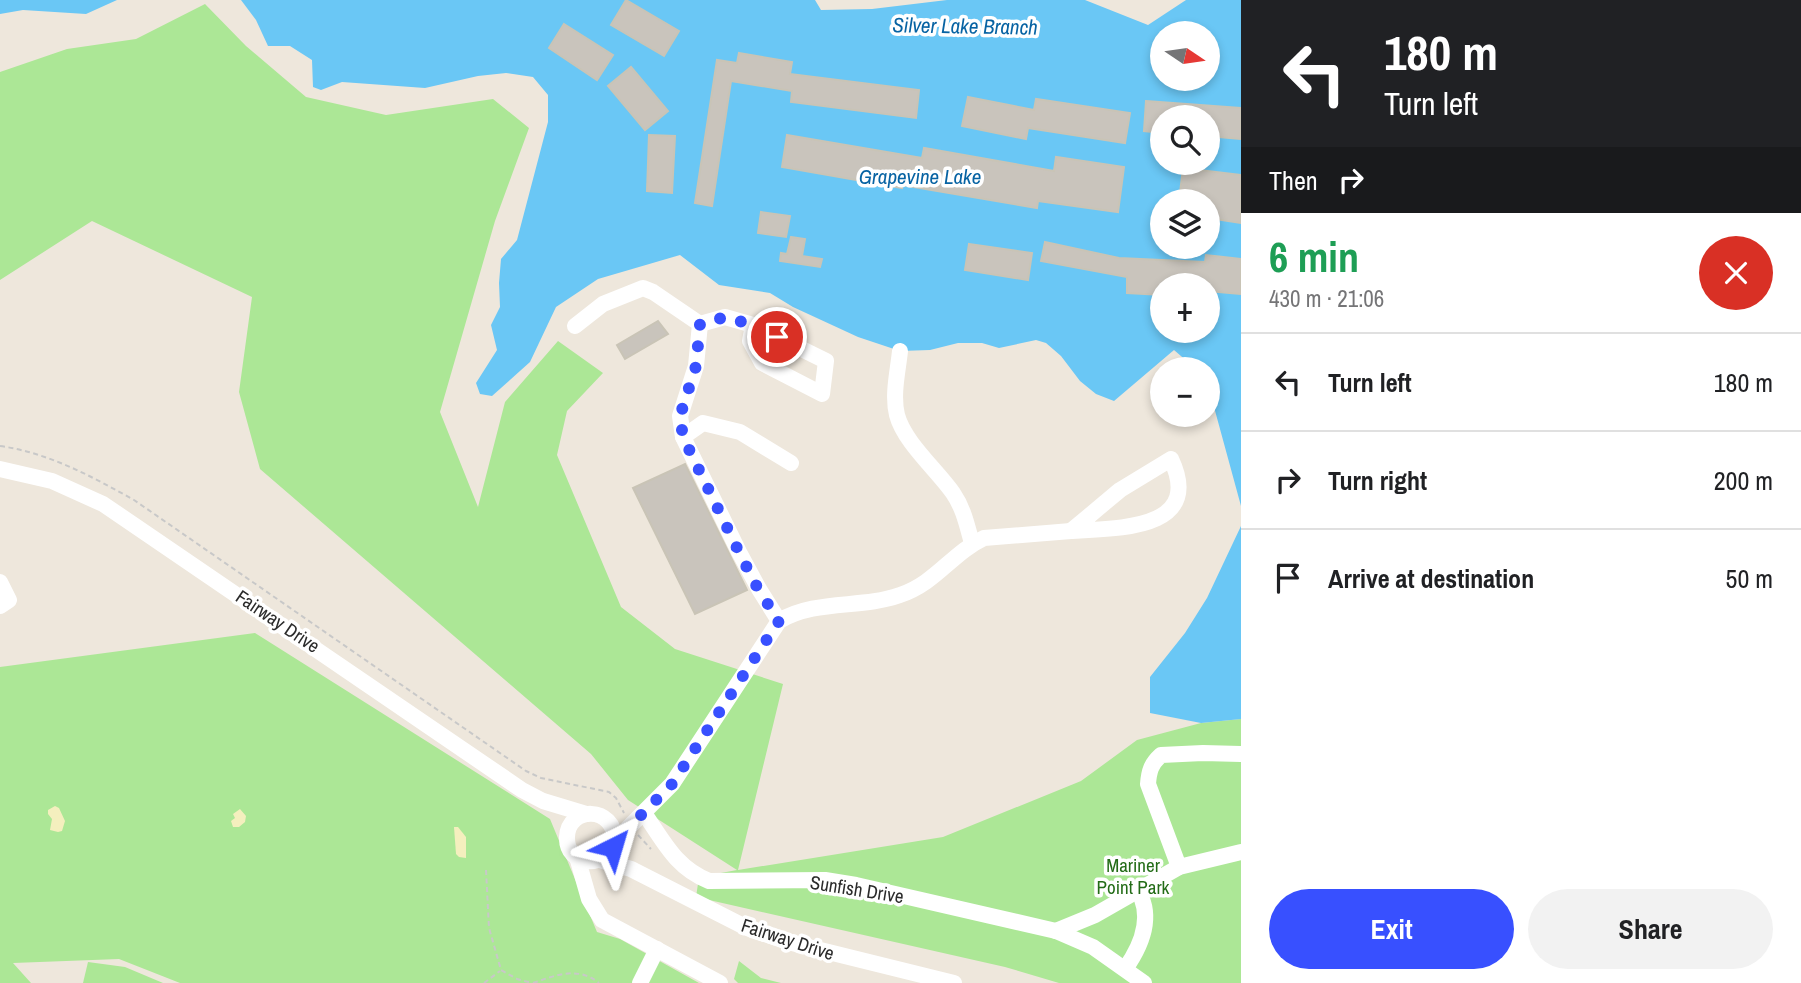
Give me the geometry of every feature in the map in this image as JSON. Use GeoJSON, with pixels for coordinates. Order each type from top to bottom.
{"type":"FeatureCollection","features":[{"type":"Feature","properties":{"kind":"street"},"geometry":{"type":"LineString","coordinates":[[575,326],[603,304],[643,288],[700,324],[725,317],[753,325],[826,361],[822,394],[762,363],[750,341],[753,325]]}},
{"type":"Feature","properties":{"kind":"street"},"geometry":{"type":"LineString","coordinates":[[700,324],[696,366],[680,416],[683,437],[758,589],[779,621]]}},
{"type":"Feature","properties":{"kind":"street"},"geometry":{"type":"LineString","coordinates":[[900,351],[897,413],[904,431],[962,507],[972,543]]}},
{"type":"Feature","properties":{"kind":"street"},"geometry":{"type":"LineString","coordinates":[[683,437],[703,423],[740,432],[791,463]]}},
{"type":"Feature","properties":{"kind":"street"},"geometry":{"type":"LineString","coordinates":[[585,887],[598,861],[614,844],[628,821],[644,813],[672,784],[779,621],[794,612],[900,596],[933,579],[972,543],[984,538],[1115,528],[1157,520],[1171,510],[1179,489],[1171,459],[1120,490],[1071,531]]}},
{"type":"Feature","properties":{"kind":"street","name":"Fairway Drive"},"geometry":{"type":"LineString","coordinates":[[0,469],[52,481],[103,503],[523,790],[543,801],[609,821],[613,828],[614,844],[625,864],[631,869],[747,928],[788,942],[954,983]]}},
{"type":"Feature","properties":{"kind":"street"},"geometry":{"type":"LineString","coordinates":[[0,582],[9,600],[0,606]]}},
{"type":"Feature","properties":{"kind":"street"},"geometry":{"type":"LineString","coordinates":[[1179,867],[1148,784],[1152,763],[1161,755],[1203,752],[1241,754]]}},
{"type":"Feature","properties":{"kind":"street","name":"Fairway Drive"},"geometry":{"type":"LineString","coordinates":[[543,801],[557,814],[567,834],[568,847],[577,858],[631,869]]}},
{"type":"Feature","properties":{"kind":"street","name":"Sunfish Drive"},"geometry":{"type":"LineString","coordinates":[[644,813],[670,851],[688,870],[709,881],[825,880],[1056,931],[1093,947],[1144,983]]}},
{"type":"Feature","properties":{"kind":"street"},"geometry":{"type":"LineString","coordinates":[[567,834],[572,822],[594,815],[628,821]]}},
{"type":"Feature","properties":{"kind":"street"},"geometry":{"type":"LineString","coordinates":[[1056,931],[1095,915],[1179,867],[1241,852]]}},
{"type":"Feature","properties":{"kind":"street"},"geometry":{"type":"LineString","coordinates":[[577,858],[593,907],[602,920],[720,983]]}},
{"type":"Feature","properties":{"kind":"street"},"geometry":{"type":"LineString","coordinates":[[1125,969],[1142,942],[1145,923],[1144,900],[1137,889]]}},
{"type":"Feature","properties":{"kind":"street"},"geometry":{"type":"LineString","coordinates":[[640,983],[657,949]]}},
{"type":"Feature","properties":{"kind":"path"},"geometry":{"type":"LineString","coordinates":[[0,446],[53,459],[88,474],[134,500],[526,771],[541,778],[609,792],[651,849],[659,852],[670,851]]}},
{"type":"Feature","properties":{"kind":"path"},"geometry":{"type":"LineString","coordinates":[[486,870],[489,928],[501,970],[517,979],[533,983],[569,972],[579,973],[599,983]]}},
{"type":"Feature","properties":{"kind":"path"},"geometry":{"type":"LineString","coordinates":[[484,983],[501,970]]}},
{"type":"Feature","properties":{"kind":"green space","name":"Mariner Point Park"},"geometry":{"type":"Polygon","coordinates":[[[205,4],[246,46],[306,97],[386,115],[493,99],[529,128],[495,221],[440,412],[478,507],[505,402],[558,341],[603,373],[567,411],[557,455],[621,607],[675,649],[783,684],[738,870],[943,837],[1081,781],[1137,740],[1201,723],[1241,719],[1241,983],[1059,983],[1005,967],[696,897],[699,877],[737,870],[628,800],[591,754],[260,469],[239,392],[252,297],[92,221],[0,280],[0,72],[67,49],[136,39],[205,4]]]}},
{"type":"Feature","properties":{"kind":"green space"},"geometry":{"type":"Polygon","coordinates":[[[255,633],[550,819],[597,932],[620,939],[699,983],[180,983],[119,959],[13,963],[31,983],[0,983],[0,667],[255,633]]]}},
{"type":"Feature","properties":{"kind":"green space"},"geometry":{"type":"Polygon","coordinates":[[[739,961],[761,978],[781,983],[738,983],[734,979],[739,961]]]}},
{"type":"Feature","properties":{"kind":"green space"},"geometry":{"type":"Polygon","coordinates":[[[88,962],[125,967],[163,983],[83,983],[88,962]]]}},
{"type":"Feature","properties":{"kind":"sand"},"geometry":{"type":"Polygon","coordinates":[[[55,806],[59,808],[65,821],[62,831],[58,832],[50,830],[52,819],[48,814],[48,810],[55,806]]]}},
{"type":"Feature","properties":{"kind":"sand"},"geometry":{"type":"Polygon","coordinates":[[[240,809],[246,816],[245,822],[239,827],[233,827],[233,814],[240,809]]]}},
{"type":"Feature","properties":{"kind":"sand"},"geometry":{"type":"Polygon","coordinates":[[[454,827],[458,827],[466,837],[466,858],[456,854],[454,827]]]}},
{"type":"Feature","properties":{"kind":"water"},"geometry":{"type":"Polygon","coordinates":[[[0,0],[117,0],[86,14],[23,10],[0,14],[0,0]]]}},
{"type":"Feature","properties":{"kind":"water","name":"Grapevine Lake"},"geometry":{"type":"Polygon","coordinates":[[[241,0],[815,0],[821,10],[872,9],[947,0],[1085,0],[1150,24],[1150,91],[1220,91],[1220,21],[1154,21],[1186,0],[1241,0],[1241,506],[1219,427],[1220,357],[1182,357],[1174,350],[1166,357],[1150,357],[1150,370],[1114,401],[1096,394],[1080,381],[1061,356],[1046,343],[1036,340],[999,348],[982,343],[958,343],[930,350],[900,351],[858,337],[793,307],[770,293],[719,285],[680,255],[598,279],[556,307],[530,362],[492,396],[480,394],[476,383],[497,350],[491,325],[500,307],[501,259],[517,240],[548,122],[548,95],[533,77],[506,73],[478,76],[425,88],[342,82],[321,90],[313,87],[312,60],[290,46],[268,46],[256,20],[241,0]]]}},
{"type":"Feature","properties":{"kind":"water"},"geometry":{"type":"Polygon","coordinates":[[[1241,526],[1241,719],[1201,723],[1150,713],[1150,677],[1185,633],[1207,598],[1241,526]]]}},
{"type":"Feature","properties":{"kind":"building"},"geometry":{"type":"Polygon","coordinates":[[[626,0],[679,31],[664,56],[611,25],[626,0]]]}},
{"type":"Feature","properties":{"kind":"building"},"geometry":{"type":"Polygon","coordinates":[[[564,24],[613,55],[597,80],[549,48],[564,24]]]}},
{"type":"Feature","properties":{"kind":"building"},"geometry":{"type":"Polygon","coordinates":[[[739,53],[792,62],[790,74],[919,90],[916,118],[791,102],[792,91],[731,81],[712,206],[695,203],[717,60],[737,63],[739,53]]]}},
{"type":"Feature","properties":{"kind":"building"},"geometry":{"type":"Polygon","coordinates":[[[631,67],[668,111],[645,130],[608,86],[631,67]]]}},
{"type":"Feature","properties":{"kind":"building"},"geometry":{"type":"Polygon","coordinates":[[[968,97],[1034,110],[1036,99],[1130,113],[1125,143],[1028,128],[1026,139],[962,126],[968,97]]]}},
{"type":"Feature","properties":{"kind":"building"},"geometry":{"type":"Polygon","coordinates":[[[1146,101],[1200,105],[1150,105],[1150,132],[1144,131],[1146,101]]]}},
{"type":"Feature","properties":{"kind":"building"},"geometry":{"type":"Polygon","coordinates":[[[1220,106],[1241,108],[1241,139],[1220,137],[1220,106]]]}},
{"type":"Feature","properties":{"kind":"building"},"geometry":{"type":"Polygon","coordinates":[[[649,135],[675,136],[672,193],[647,191],[649,135]]]}},
{"type":"Feature","properties":{"kind":"building"},"geometry":{"type":"Polygon","coordinates":[[[787,135],[922,158],[924,148],[1054,171],[1056,157],[1124,167],[1118,212],[1038,201],[1037,208],[782,167],[787,135]]]}},
{"type":"Feature","properties":{"kind":"building"},"geometry":{"type":"Polygon","coordinates":[[[1220,172],[1241,175],[1241,223],[1220,220],[1220,189],[1180,189],[1182,175],[1220,175],[1220,172]]]}},
{"type":"Feature","properties":{"kind":"building"},"geometry":{"type":"Polygon","coordinates":[[[761,212],[790,216],[786,237],[758,233],[761,212]]]}},
{"type":"Feature","properties":{"kind":"building"},"geometry":{"type":"Polygon","coordinates":[[[791,237],[805,239],[802,256],[822,259],[820,267],[780,261],[781,253],[787,254],[791,237]]]}},
{"type":"Feature","properties":{"kind":"building"},"geometry":{"type":"Polygon","coordinates":[[[1045,242],[1119,258],[1205,262],[1205,259],[1220,259],[1220,257],[1241,259],[1241,294],[1220,292],[1220,273],[1150,273],[1150,294],[1127,293],[1127,277],[1041,261],[1045,242]]]}},
{"type":"Feature","properties":{"kind":"building"},"geometry":{"type":"Polygon","coordinates":[[[969,244],[1032,253],[1028,280],[965,270],[969,244]]]}},
{"type":"Feature","properties":{"kind":"building"},"geometry":{"type":"Polygon","coordinates":[[[658,321],[668,334],[625,359],[617,345],[658,321]]]}},
{"type":"Feature","properties":{"kind":"building"},"geometry":{"type":"Polygon","coordinates":[[[685,464],[747,590],[695,614],[633,488],[685,464]]]}},
{"type":"Feature","properties":{"kind":"route"},"geometry":{"type":"LineString","coordinates":[[613,847],[615,841],[672,784],[779,621],[758,589],[727,529],[683,437],[680,416],[696,366],[700,324],[725,317],[753,325],[777,337]]}},
{"type":"Feature","properties":{"kind":"water label","name":"Silver Lake Branch"},"geometry":{"type":"Point","coordinates":[965,26]}}]}
